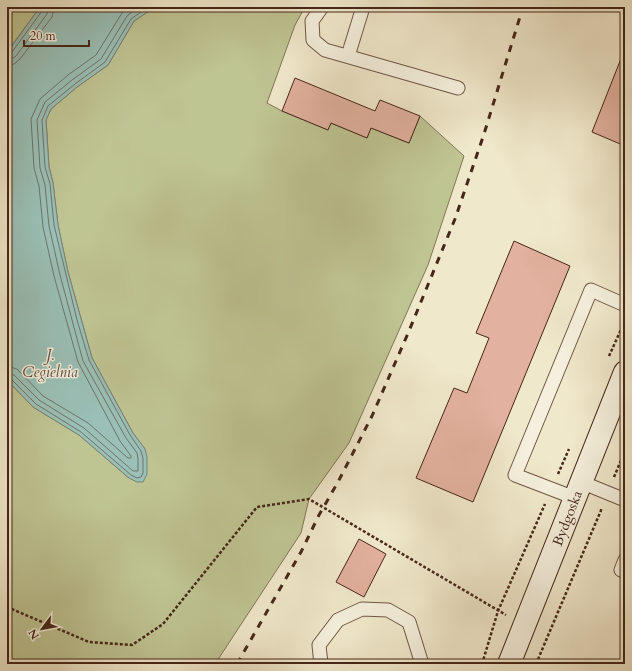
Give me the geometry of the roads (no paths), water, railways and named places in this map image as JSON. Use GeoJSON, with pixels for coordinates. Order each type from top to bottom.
{"type":"FeatureCollection","features":[{"type":"Feature","properties":{"kind":"street","name":"Bydgoska"},"geometry":{"type":"LineString","coordinates":[[508,664],[625,372]]}},
{"type":"Feature","properties":{"kind":"lane"},"geometry":{"type":"LineString","coordinates":[[322,7],[312,21],[313,40],[325,50],[458,88]]}},
{"type":"Feature","properties":{"kind":"lane"},"geometry":{"type":"LineString","coordinates":[[348,56],[363,7]]}},
{"type":"Feature","properties":{"kind":"lane"},"geometry":{"type":"LineString","coordinates":[[625,305],[590,290],[515,475],[578,490],[608,493],[625,500]]}},
{"type":"Feature","properties":{"kind":"lane"},"geometry":{"type":"LineString","coordinates":[[321,664],[319,646],[338,620],[362,609],[388,610],[409,622],[422,664]]}},
{"type":"Feature","properties":{"kind":"water","name":"J. Cegielnia"},"geometry":{"type":"Polygon","coordinates":[[[40,7],[155,7],[134,21],[108,65],[77,87],[51,109],[46,120],[49,167],[53,183],[58,225],[68,272],[92,358],[133,433],[145,449],[147,457],[147,474],[143,482],[137,482],[129,478],[79,435],[33,407],[7,380],[7,53],[40,7]]]}},
{"type":"Feature","properties":{"kind":"railway"},"geometry":{"type":"LineString","coordinates":[[237,664],[301,552],[372,416],[455,219],[484,134],[523,7]]}}]}
